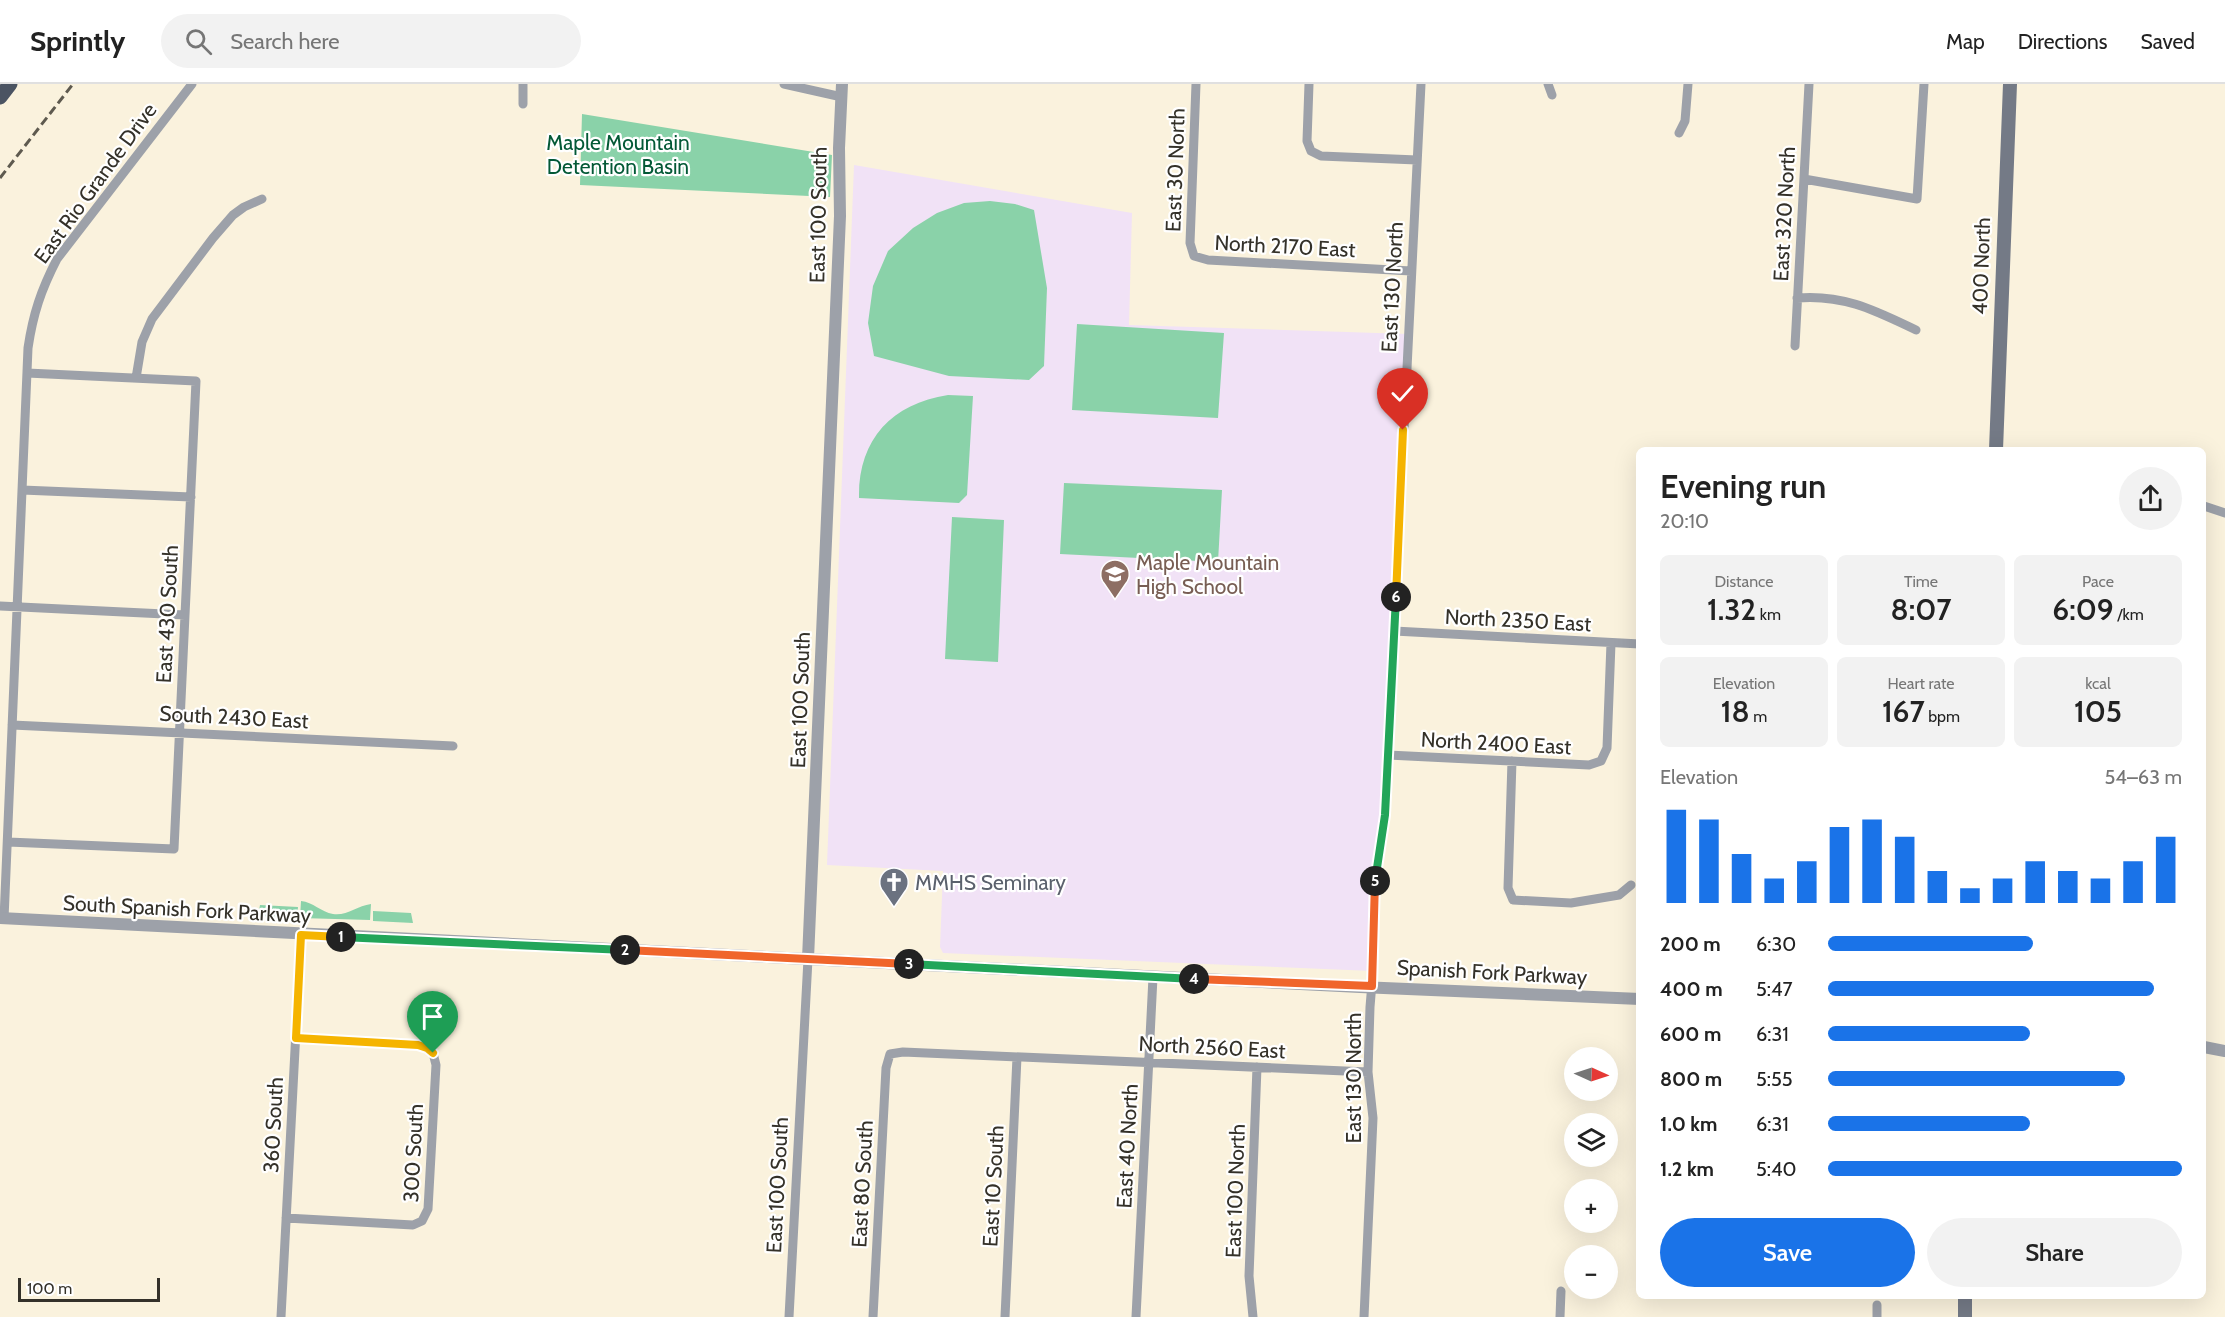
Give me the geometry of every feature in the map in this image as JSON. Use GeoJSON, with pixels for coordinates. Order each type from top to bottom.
{"type":"FeatureCollection","features":[{"type":"Feature","properties":{"kind":"highway"},"geometry":{"type":"LineString","coordinates":[[0,97],[10,84]]}},
{"type":"Feature","properties":{"kind":"main road","name":"400 North"},"geometry":{"type":"LineString","coordinates":[[1996,447],[2010,84]]}},
{"type":"Feature","properties":{"kind":"main road"},"geometry":{"type":"LineString","coordinates":[[1965,1299],[1965,1317]]}},
{"type":"Feature","properties":{"kind":"main road"},"geometry":{"type":"LineString","coordinates":[[1974,1299],[1974,1317]]}},
{"type":"Feature","properties":{"kind":"street","name":"East Rio Grande Drive"},"geometry":{"type":"LineString","coordinates":[[2,918],[8,842],[27,373],[33,317],[43,286],[57,260],[192,84]]}},
{"type":"Feature","properties":{"kind":"street"},"geometry":{"type":"LineString","coordinates":[[523,84],[523,104]]}},
{"type":"Feature","properties":{"kind":"street"},"geometry":{"type":"LineString","coordinates":[[784,84],[842,97]]}},
{"type":"Feature","properties":{"kind":"street","name":"East 100 South"},"geometry":{"type":"LineString","coordinates":[[789,1317],[808,959],[840,228],[839,148],[842,84]]}},
{"type":"Feature","properties":{"kind":"street","name":"East 30 North"},"geometry":{"type":"LineString","coordinates":[[1194,256],[1190,243],[1196,84]]}},
{"type":"Feature","properties":{"kind":"street"},"geometry":{"type":"LineString","coordinates":[[1309,84],[1307,141],[1311,151],[1321,156],[1417,160]]}},
{"type":"Feature","properties":{"kind":"street","name":"East 130 North"},"geometry":{"type":"LineString","coordinates":[[1364,1317],[1373,1118],[1368,1072],[1376,868],[1385,815],[1421,84]]}},
{"type":"Feature","properties":{"kind":"street"},"geometry":{"type":"LineString","coordinates":[[1548,84],[1552,95]]}},
{"type":"Feature","properties":{"kind":"street"},"geometry":{"type":"LineString","coordinates":[[1679,133],[1685,121],[1688,84]]}},
{"type":"Feature","properties":{"kind":"street","name":"East 320 North"},"geometry":{"type":"LineString","coordinates":[[1795,346],[1809,84]]}},
{"type":"Feature","properties":{"kind":"street"},"geometry":{"type":"LineString","coordinates":[[1804,179],[1917,199],[1924,84]]}},
{"type":"Feature","properties":{"kind":"street"},"geometry":{"type":"LineString","coordinates":[[27,373],[136,378],[142,342],[152,319],[233,215],[262,199]]}},
{"type":"Feature","properties":{"kind":"street","name":"North 2170 East"},"geometry":{"type":"LineString","coordinates":[[1194,256],[1208,260],[1411,270]]}},
{"type":"Feature","properties":{"kind":"street"},"geometry":{"type":"LineString","coordinates":[[1797,298],[1841,299],[1862,305],[1916,330]]}},
{"type":"Feature","properties":{"kind":"street","name":"East 430 South"},"geometry":{"type":"LineString","coordinates":[[8,842],[174,849],[196,381],[136,378]]}},
{"type":"Feature","properties":{"kind":"street"},"geometry":{"type":"LineString","coordinates":[[22,490],[191,497]]}},
{"type":"Feature","properties":{"kind":"street"},"geometry":{"type":"LineString","coordinates":[[2206,507],[2225,513]]}},
{"type":"Feature","properties":{"kind":"street"},"geometry":{"type":"LineString","coordinates":[[0,606],[185,615]]}},
{"type":"Feature","properties":{"kind":"street","name":"North 2350 East"},"geometry":{"type":"LineString","coordinates":[[1394,631],[1636,644]]}},
{"type":"Feature","properties":{"kind":"street","name":"North 2400 East"},"geometry":{"type":"LineString","coordinates":[[1388,756],[1589,765],[1601,761],[1607,748],[1611,643]]}},
{"type":"Feature","properties":{"kind":"street","name":"South 2430 East"},"geometry":{"type":"LineString","coordinates":[[12,725],[453,746]]}},
{"type":"Feature","properties":{"kind":"street"},"geometry":{"type":"LineString","coordinates":[[1512,761],[1508,888],[1513,900],[1571,903],[1619,895],[1631,885]]}},
{"type":"Feature","properties":{"kind":"street","name":"South Spanish Fork Parkway"},"geometry":{"type":"LineString","coordinates":[[2,918],[301,935],[1056,971]]}},
{"type":"Feature","properties":{"kind":"street","name":"360 South"},"geometry":{"type":"LineString","coordinates":[[281,1317],[301,935]]}},
{"type":"Feature","properties":{"kind":"street","name":"Spanish Fork Parkway"},"geometry":{"type":"LineString","coordinates":[[1056,971],[1636,999]]}},
{"type":"Feature","properties":{"kind":"street","name":"East 40 North"},"geometry":{"type":"LineString","coordinates":[[1136,1317],[1153,977]]}},
{"type":"Feature","properties":{"kind":"street","name":"300 South"},"geometry":{"type":"LineString","coordinates":[[286,1218],[413,1225],[422,1221],[428,1209],[436,1061],[430,1050],[418,1045],[296,1038]]}},
{"type":"Feature","properties":{"kind":"street"},"geometry":{"type":"LineString","coordinates":[[2206,1047],[2225,1051]]}},
{"type":"Feature","properties":{"kind":"street","name":"North 2560 East"},"geometry":{"type":"LineString","coordinates":[[890,1054],[903,1052],[1368,1072]]}},
{"type":"Feature","properties":{"kind":"street","name":"East 80 South"},"geometry":{"type":"LineString","coordinates":[[873,1317],[886,1068],[890,1054]]}},
{"type":"Feature","properties":{"kind":"street","name":"East 10 South"},"geometry":{"type":"LineString","coordinates":[[1005,1317],[1017,1057]]}},
{"type":"Feature","properties":{"kind":"street","name":"East 100 North"},"geometry":{"type":"LineString","coordinates":[[1253,1317],[1249,1276],[1257,1067]]}},
{"type":"Feature","properties":{"kind":"street"},"geometry":{"type":"LineString","coordinates":[[1560,1317],[1561,1291]]}},
{"type":"Feature","properties":{"kind":"street"},"geometry":{"type":"LineString","coordinates":[[1876,1317],[1877,1305]]}},
{"type":"Feature","properties":{"kind":"shaded area","name":"Maple Mountain High School"},"geometry":{"type":"Polygon","coordinates":[[[854,165],[1132,213],[1129,325],[1408,334],[1373,971],[943,953],[940,947],[943,871],[827,865],[854,165]]]}},
{"type":"Feature","properties":{"kind":"green space","name":"Maple Mountain Detention Basin"},"geometry":{"type":"Polygon","coordinates":[[[582,114],[832,155],[830,197],[580,185],[582,114]]]}},
{"type":"Feature","properties":{"kind":"green space"},"geometry":{"type":"Polygon","coordinates":[[[990,201],[1015,204],[1034,210],[1047,288],[1044,366],[1029,380],[949,376],[874,356],[868,323],[873,286],[888,251],[913,228],[937,213],[964,203],[990,201]]]}},
{"type":"Feature","properties":{"kind":"green space"},"geometry":{"type":"Polygon","coordinates":[[[1077,324],[1224,333],[1218,418],[1072,410],[1077,324]]]}},
{"type":"Feature","properties":{"kind":"green space"},"geometry":{"type":"Polygon","coordinates":[[[948,395],[973,396],[967,495],[959,503],[859,498],[864,459],[882,428],[895,416],[910,407],[948,395]]]}},
{"type":"Feature","properties":{"kind":"green space"},"geometry":{"type":"Polygon","coordinates":[[[1064,483],[1222,490],[1218,562],[1060,554],[1064,483]]]}},
{"type":"Feature","properties":{"kind":"green space"},"geometry":{"type":"Polygon","coordinates":[[[952,517],[1004,520],[998,662],[945,659],[952,517]]]}},
{"type":"Feature","properties":{"kind":"green space"},"geometry":{"type":"Polygon","coordinates":[[[301,901],[333,914],[371,904],[370,920],[300,918],[301,901]]]}},
{"type":"Feature","properties":{"kind":"green space"},"geometry":{"type":"Polygon","coordinates":[[[260,905],[298,907],[297,918],[258,916],[260,905]]]}},
{"type":"Feature","properties":{"kind":"green space"},"geometry":{"type":"Polygon","coordinates":[[[373,911],[411,913],[413,923],[373,921],[373,911]]]}},
{"type":"Feature","properties":{"kind":"railway"},"geometry":{"type":"LineString","coordinates":[[0,178],[73,84]]}},
{"type":"Feature","properties":{"kind":"place","name":"Maple Mountain High School"},"geometry":{"type":"Point","coordinates":[1115,600]}},
{"type":"Feature","properties":{"kind":"place","name":"MMHS Seminary"},"geometry":{"type":"Point","coordinates":[894,908]}},
{"type":"Feature","properties":{"kind":"route"},"geometry":{"type":"LineString","coordinates":[[433,1053],[418,1045],[296,1038],[301,935],[1372,986],[1376,868],[1385,815],[1403,430]]}}]}
